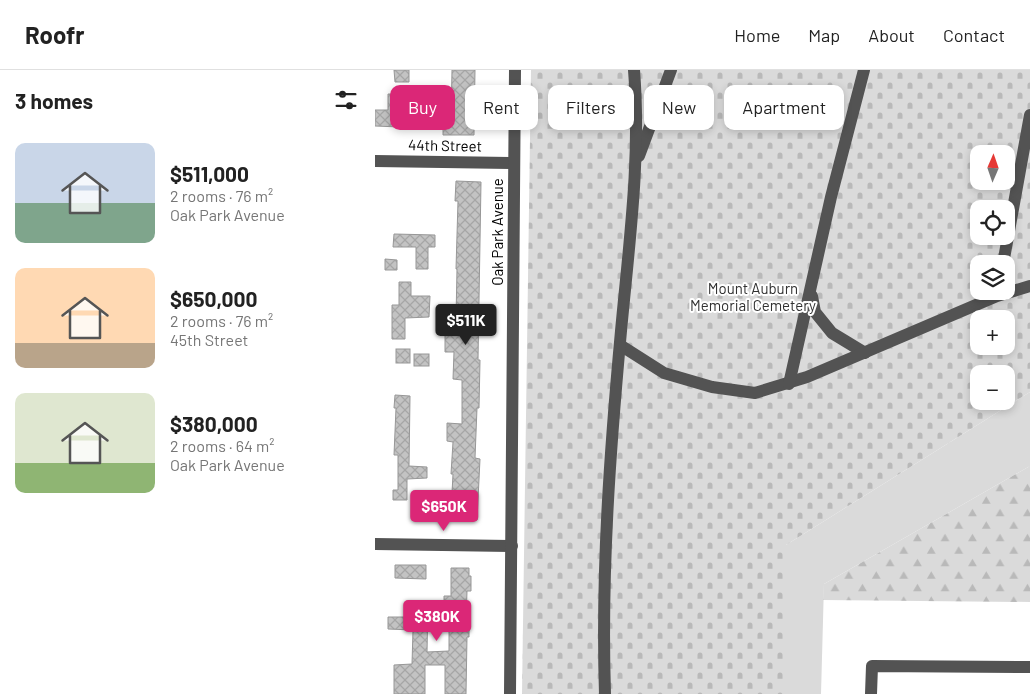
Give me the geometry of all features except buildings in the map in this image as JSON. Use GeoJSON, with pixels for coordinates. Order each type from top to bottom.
{"type":"FeatureCollection","features":[{"type":"Feature","properties":{"kind":"street","name":"Oak Park Avenue"},"geometry":{"type":"LineString","coordinates":[[510,694],[515,70]]}},
{"type":"Feature","properties":{"kind":"street"},"geometry":{"type":"LineString","coordinates":[[605,694],[604,649],[608,515],[620,345],[636,164],[634,70]]}},
{"type":"Feature","properties":{"kind":"street"},"geometry":{"type":"LineString","coordinates":[[636,164],[671,70]]}},
{"type":"Feature","properties":{"kind":"street"},"geometry":{"type":"LineString","coordinates":[[789,384],[831,197],[864,70]]}},
{"type":"Feature","properties":{"kind":"street"},"geometry":{"type":"LineString","coordinates":[[1005,255],[1030,115]]}},
{"type":"Feature","properties":{"kind":"street","name":"44th Street"},"geometry":{"type":"LineString","coordinates":[[375,161],[514,163]]}},
{"type":"Feature","properties":{"kind":"street"},"geometry":{"type":"LineString","coordinates":[[1015,289],[1030,286]]}},
{"type":"Feature","properties":{"kind":"street"},"geometry":{"type":"LineString","coordinates":[[811,289],[815,312],[832,333],[865,354]]}},
{"type":"Feature","properties":{"kind":"street"},"geometry":{"type":"LineString","coordinates":[[620,345],[664,373],[712,388],[755,393],[789,384],[865,354],[982,300]]}},
{"type":"Feature","properties":{"kind":"street"},"geometry":{"type":"LineString","coordinates":[[375,544],[512,546]]}},
{"type":"Feature","properties":{"kind":"street"},"geometry":{"type":"LineString","coordinates":[[871,694],[871,666],[1030,667]]}},
{"type":"Feature","properties":{"kind":"green space","name":"Mount Auburn Memorial Cemetery"},"geometry":{"type":"Polygon","coordinates":[[[531,70],[1030,70],[1030,392],[1015,401],[1015,365],[970,365],[970,410],[1001,410],[786,545],[786,694],[522,694],[530,130],[538,130],[538,85],[531,85],[531,70]]]}},
{"type":"Feature","properties":{"kind":"green space"},"geometry":{"type":"Polygon","coordinates":[[[1030,392],[1030,466],[824,584],[821,694],[786,694],[786,545],[1001,410],[1015,410],[1015,401],[1030,392]]]}},
{"type":"Feature","properties":{"kind":"green space"},"geometry":{"type":"Polygon","coordinates":[[[1030,466],[1030,602],[823,600],[824,584],[1030,466]]]}}]}
